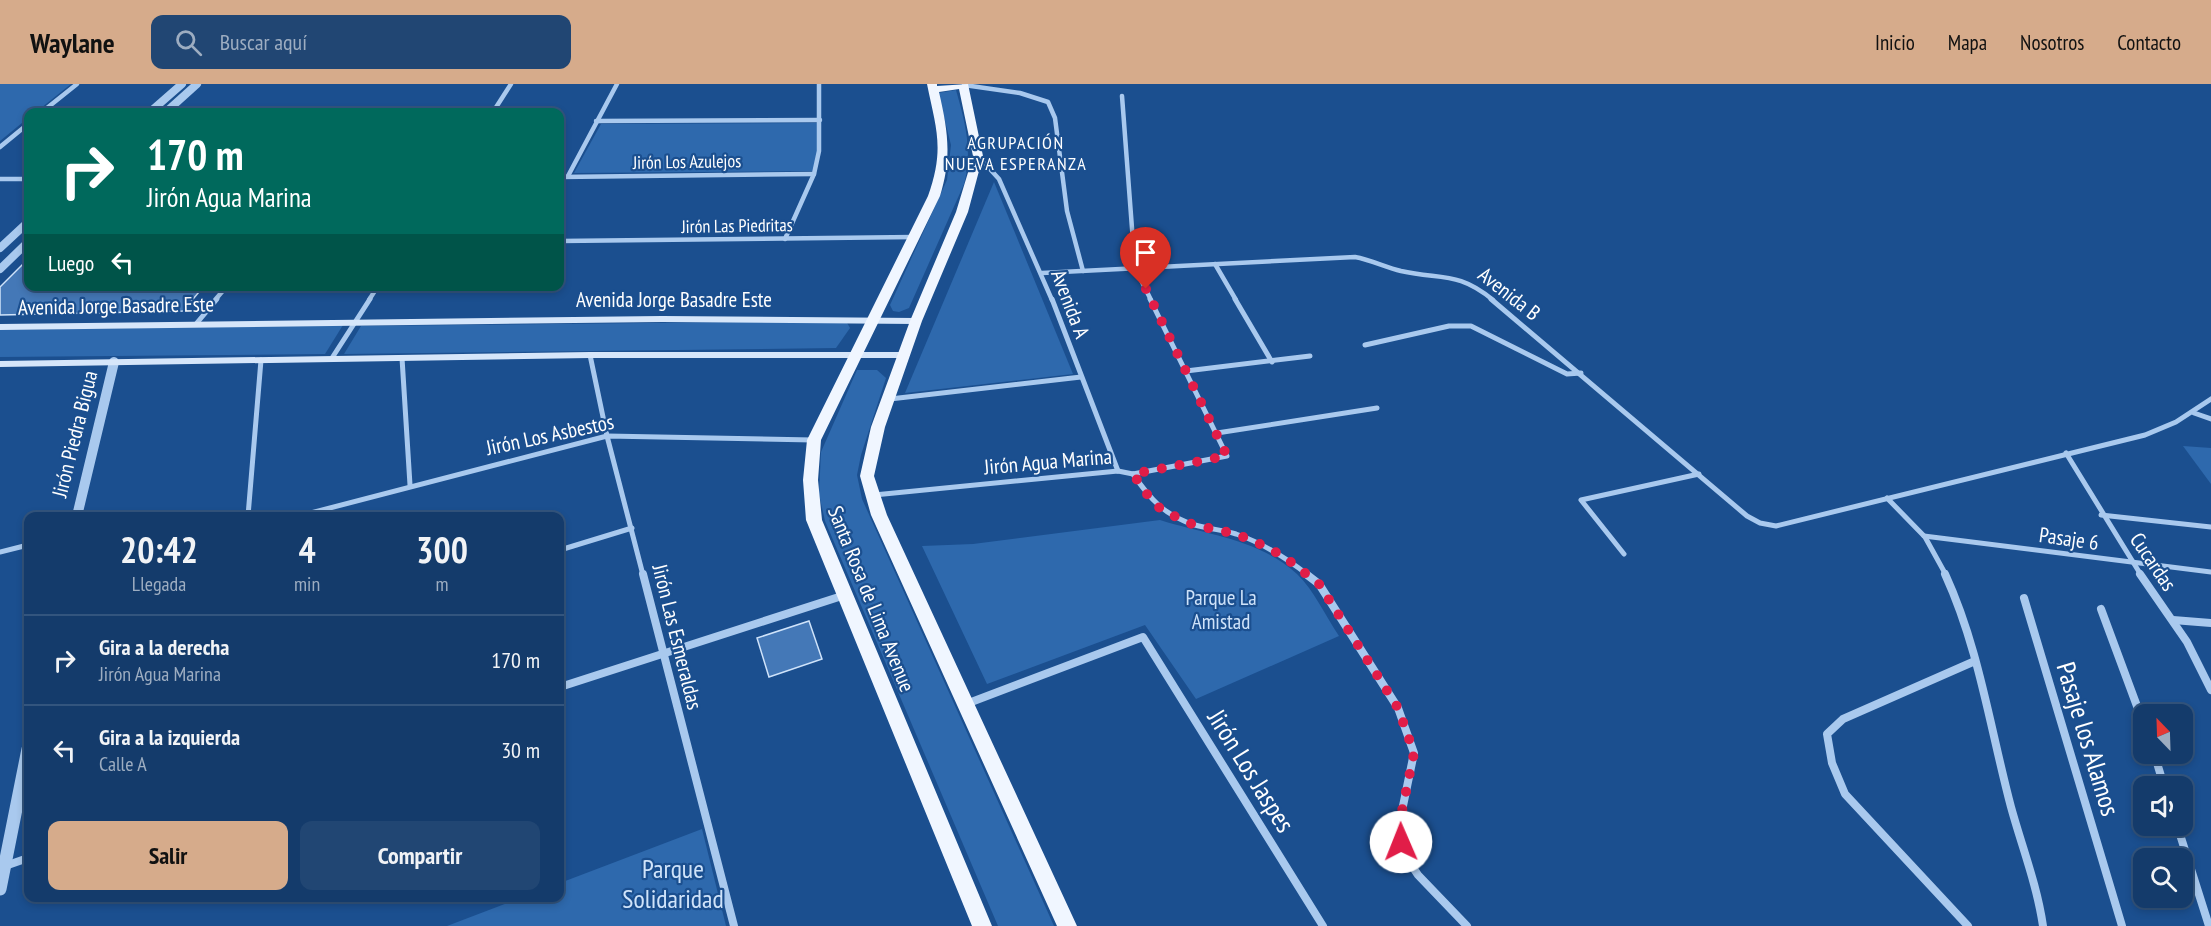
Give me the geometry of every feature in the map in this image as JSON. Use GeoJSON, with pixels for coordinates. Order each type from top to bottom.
{"type":"FeatureCollection","features":[{"type":"Feature","properties":{"kind":"main road"},"geometry":{"type":"LineString","coordinates":[[932,87],[963,85]]}},
{"type":"Feature","properties":{"kind":"main road","name":"Santa Rosa de Lima Avenue"},"geometry":{"type":"LineString","coordinates":[[963,85],[978,156],[962,212],[916,321],[890,399],[878,427],[867,476],[871,496],[1067,926]]}},
{"type":"Feature","properties":{"kind":"main road","name":"Santa Rosa de Lima Avenue"},"geometry":{"type":"LineString","coordinates":[[932,87],[943,130],[942,172],[914,237],[814,440],[809,461],[810,493],[814,520],[982,926]]}},
{"type":"Feature","properties":{"kind":"main road","name":"Avenida Jorge Basadre Este"},"geometry":{"type":"LineString","coordinates":[[0,327],[356,321],[916,321]]}},
{"type":"Feature","properties":{"kind":"main road"},"geometry":{"type":"LineString","coordinates":[[0,364],[590,355],[856,353],[904,355]]}},
{"type":"Feature","properties":{"kind":"street"},"geometry":{"type":"LineString","coordinates":[[47,108],[77,84]]}},
{"type":"Feature","properties":{"kind":"street"},"geometry":{"type":"LineString","coordinates":[[155,108],[182,84]]}},
{"type":"Feature","properties":{"kind":"street"},"geometry":{"type":"LineString","coordinates":[[170,108],[197,84]]}},
{"type":"Feature","properties":{"kind":"street"},"geometry":{"type":"LineString","coordinates":[[496,108],[511,84]]}},
{"type":"Feature","properties":{"kind":"street"},"geometry":{"type":"LineString","coordinates":[[568,176],[617,84]]}},
{"type":"Feature","properties":{"kind":"street"},"geometry":{"type":"LineString","coordinates":[[785,239],[814,174],[819,151],[819,84]]}},
{"type":"Feature","properties":{"kind":"street"},"geometry":{"type":"LineString","coordinates":[[963,85],[1020,93],[1048,102],[1055,118],[1067,211],[1083,271]]}},
{"type":"Feature","properties":{"kind":"street"},"geometry":{"type":"LineString","coordinates":[[1122,96],[1136,268],[1217,433],[1377,408]]}},
{"type":"Feature","properties":{"kind":"street"},"geometry":{"type":"LineString","coordinates":[[596,121],[820,120]]}},
{"type":"Feature","properties":{"kind":"street"},"geometry":{"type":"LineString","coordinates":[[0,147],[24,127]]}},
{"type":"Feature","properties":{"kind":"street","name":"Avenida A"},"geometry":{"type":"LineString","coordinates":[[978,156],[999,179],[1042,273],[1118,471]]}},
{"type":"Feature","properties":{"kind":"street","name":"Jirón Los Azulejos"},"geometry":{"type":"LineString","coordinates":[[564,176],[814,174]]}},
{"type":"Feature","properties":{"kind":"street"},"geometry":{"type":"LineString","coordinates":[[0,179],[24,179]]}},
{"type":"Feature","properties":{"kind":"street"},"geometry":{"type":"LineString","coordinates":[[1,245],[24,225]]}},
{"type":"Feature","properties":{"kind":"street","name":"Jirón Las Piedritas"},"geometry":{"type":"LineString","coordinates":[[564,240],[914,237]]}},
{"type":"Feature","properties":{"kind":"street"},"geometry":{"type":"LineString","coordinates":[[0,269],[24,246]]}},
{"type":"Feature","properties":{"kind":"street","name":"Avenida B"},"geometry":{"type":"LineString","coordinates":[[1042,273],[1355,257],[1404,272],[1463,279],[1476,286],[1581,373],[1747,516],[1776,526],[2145,435],[2194,413],[2211,399]]}},
{"type":"Feature","properties":{"kind":"street"},"geometry":{"type":"LineString","coordinates":[[1215,264],[1272,362]]}},
{"type":"Feature","properties":{"kind":"street"},"geometry":{"type":"LineString","coordinates":[[196,324],[223,291]]}},
{"type":"Feature","properties":{"kind":"street"},"geometry":{"type":"LineString","coordinates":[[332,358],[375,291]]}},
{"type":"Feature","properties":{"kind":"street"},"geometry":{"type":"LineString","coordinates":[[1365,345],[1449,326],[1471,326],[1567,374],[1581,373]]}},
{"type":"Feature","properties":{"kind":"street","name":"Jirón Las Esmeraldas"},"geometry":{"type":"LineString","coordinates":[[590,355],[607,436],[734,926]]}},
{"type":"Feature","properties":{"kind":"street"},"geometry":{"type":"LineString","coordinates":[[1186,371],[1310,356]]}},
{"type":"Feature","properties":{"kind":"street"},"geometry":{"type":"LineString","coordinates":[[402,358],[410,485]]}},
{"type":"Feature","properties":{"kind":"street"},"geometry":{"type":"LineString","coordinates":[[248,512],[261,360]]}},
{"type":"Feature","properties":{"kind":"street","name":"Jirón Piedra Bigua"},"geometry":{"type":"LineString","coordinates":[[77,512],[114,362]]}},
{"type":"Feature","properties":{"kind":"street"},"geometry":{"type":"LineString","coordinates":[[890,399],[1081,377]]}},
{"type":"Feature","properties":{"kind":"street"},"geometry":{"type":"LineString","coordinates":[[2194,413],[2211,418]]}},
{"type":"Feature","properties":{"kind":"street","name":"Jirón Agua Marina"},"geometry":{"type":"LineString","coordinates":[[871,496],[1118,471],[1133,474],[1227,456],[1217,433]]}},
{"type":"Feature","properties":{"kind":"street","name":"Jirón Los Asbestos"},"geometry":{"type":"LineString","coordinates":[[313,512],[410,485],[607,436],[814,440]]}},
{"type":"Feature","properties":{"kind":"street","name":"Cucardas"},"geometry":{"type":"LineString","coordinates":[[2066,453],[2101,515],[2173,620],[2209,679],[2211,690]]}},
{"type":"Feature","properties":{"kind":"street"},"geometry":{"type":"LineString","coordinates":[[1133,474],[1151,500],[1163,511],[1186,522],[1236,534],[1262,545],[1293,562],[1319,584],[1398,708],[1414,753],[1398,830],[1404,854],[1418,875],[1467,926]]}},
{"type":"Feature","properties":{"kind":"street"},"geometry":{"type":"LineString","coordinates":[[1624,554],[1581,500],[1699,474]]}},
{"type":"Feature","properties":{"kind":"street"},"geometry":{"type":"LineString","coordinates":[[1887,498],[1924,536],[1941,564],[1958,601],[2012,809],[2040,904],[2043,926]]}},
{"type":"Feature","properties":{"kind":"street"},"geometry":{"type":"LineString","coordinates":[[2101,515],[2211,527]]}},
{"type":"Feature","properties":{"kind":"street"},"geometry":{"type":"LineString","coordinates":[[564,549],[632,528]]}},
{"type":"Feature","properties":{"kind":"street","name":"Pasaje 6"},"geometry":{"type":"LineString","coordinates":[[1924,536],[2211,572]]}},
{"type":"Feature","properties":{"kind":"street"},"geometry":{"type":"LineString","coordinates":[[0,552],[24,546]]}},
{"type":"Feature","properties":{"kind":"street"},"geometry":{"type":"LineString","coordinates":[[564,686],[845,595]]}},
{"type":"Feature","properties":{"kind":"street","name":"Pasaje los Alamos"},"geometry":{"type":"LineString","coordinates":[[2024,598],[2122,926]]}},
{"type":"Feature","properties":{"kind":"street"},"geometry":{"type":"LineString","coordinates":[[2101,609],[2136,704]]}},
{"type":"Feature","properties":{"kind":"street"},"geometry":{"type":"LineString","coordinates":[[2173,620],[2211,623]]}},
{"type":"Feature","properties":{"kind":"street","name":"Jirón Los Jaspes"},"geometry":{"type":"LineString","coordinates":[[965,704],[1143,637],[1323,926]]}},
{"type":"Feature","properties":{"kind":"street"},"geometry":{"type":"LineString","coordinates":[[1968,926],[1916,873],[1845,794],[1832,763],[1827,734],[1843,719],[1975,661]]}},
{"type":"Feature","properties":{"kind":"street"},"geometry":{"type":"LineString","coordinates":[[0,889],[24,769]]}},
{"type":"Feature","properties":{"kind":"street"},"geometry":{"type":"LineString","coordinates":[[2180,836],[2209,926]]}},
{"type":"Feature","properties":{"kind":"street"},"geometry":{"type":"LineString","coordinates":[[5,866],[24,859]]}},
{"type":"Feature","properties":{"kind":"green space"},"geometry":{"type":"Polygon","coordinates":[[[0,84],[71,84],[41,108],[24,108],[24,121],[0,141],[0,84]]]}},
{"type":"Feature","properties":{"kind":"green space"},"geometry":{"type":"Polygon","coordinates":[[[956,90],[968,148],[964,184],[909,308],[899,312],[893,311],[890,305],[947,180],[951,145],[938,93],[956,90]]]}},
{"type":"Feature","properties":{"kind":"green space"},"geometry":{"type":"Polygon","coordinates":[[[818,123],[818,148],[813,171],[574,173],[601,124],[818,123]]]}},
{"type":"Feature","properties":{"kind":"green space"},"geometry":{"type":"Polygon","coordinates":[[[994,182],[1073,374],[905,393],[994,182]]]}},
{"type":"Feature","properties":{"kind":"green space"},"geometry":{"type":"Polygon","coordinates":[[[846,321],[850,328],[836,348],[344,354],[361,326],[846,321]]]}},
{"type":"Feature","properties":{"kind":"green space"},"geometry":{"type":"Polygon","coordinates":[[[343,325],[325,354],[0,357],[0,330],[343,325]]]}},
{"type":"Feature","properties":{"kind":"green space"},"geometry":{"type":"Polygon","coordinates":[[[857,370],[877,370],[886,378],[861,455],[857,475],[862,499],[1054,926],[998,926],[825,521],[819,494],[821,452],[857,370]]]}},
{"type":"Feature","properties":{"kind":"green space"},"geometry":{"type":"Polygon","coordinates":[[[2183,446],[2211,448],[2211,484],[2183,446]]]}},
{"type":"Feature","properties":{"kind":"green space","name":"Parque La Amistad"},"geometry":{"type":"Polygon","coordinates":[[[1160,520],[1249,545],[1282,562],[1309,588],[1339,636],[1196,699],[1145,625],[987,684],[922,546],[973,544],[1160,520]]]}},
{"type":"Feature","properties":{"kind":"green space","name":"Parque Solidaridad"},"geometry":{"type":"Polygon","coordinates":[[[702,829],[726,926],[447,926],[510,902],[564,902],[564,881],[702,829]]]}},
{"type":"Feature","properties":{"kind":"building"},"geometry":{"type":"Polygon","coordinates":[[[24,263],[24,291],[200,291],[183,311],[0,315],[0,287],[24,263]]]}},
{"type":"Feature","properties":{"kind":"building"},"geometry":{"type":"Polygon","coordinates":[[[809,621],[822,659],[769,677],[757,638],[809,621]]]}},
{"type":"Feature","properties":{"kind":"district","name":"AGRUPACIÓN NUEVA ESPERANZA"},"geometry":{"type":"Point","coordinates":[1016,153]}},
{"type":"Feature","properties":{"kind":"route"},"geometry":{"type":"LineString","coordinates":[[1146,289],[1227,456],[1133,474],[1151,500],[1163,511],[1194,525],[1236,534],[1262,545],[1302,569],[1319,584],[1398,708],[1414,753],[1404,792],[1398,830],[1401,842]]}}]}
